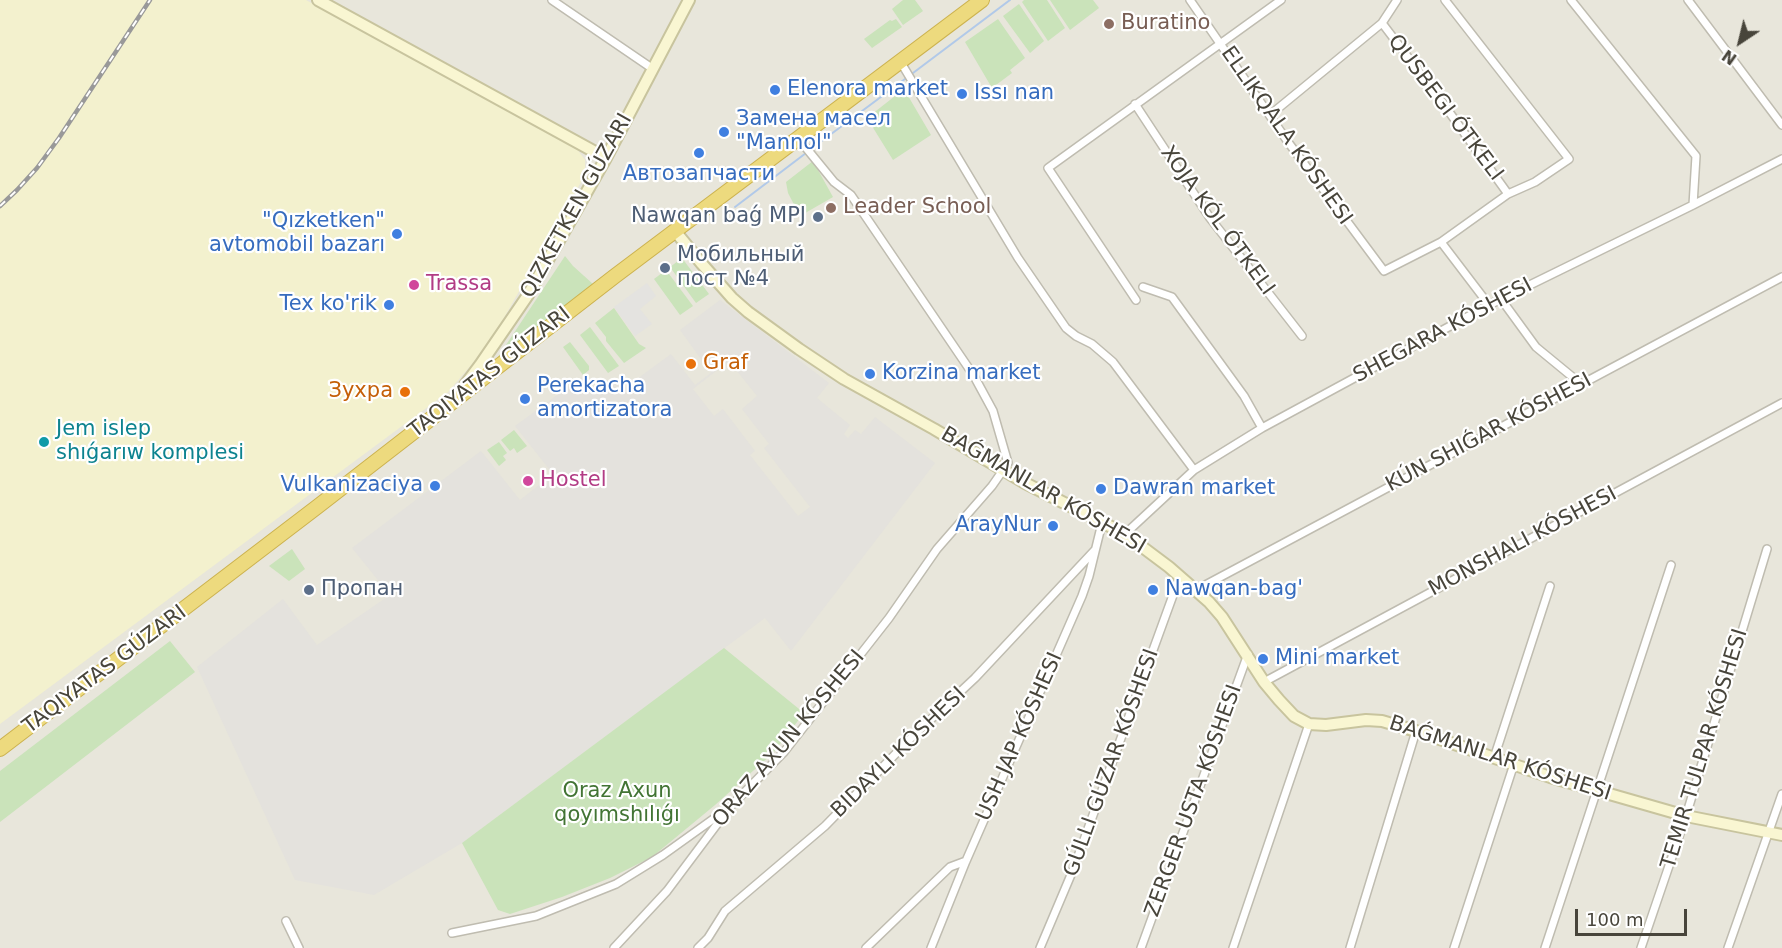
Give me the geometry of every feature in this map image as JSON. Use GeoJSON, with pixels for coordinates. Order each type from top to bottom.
{"type":"FeatureCollection","features":[{"type":"Feature","properties":{"kind":"highway"},"geometry":{"type":"LineString","coordinates":[[0,749],[675,231],[982,0]]}},
{"type":"Feature","properties":{"kind":"street"},"geometry":{"type":"LineString","coordinates":[[318,0],[606,158]]}},
{"type":"Feature","properties":{"kind":"street"},"geometry":{"type":"LineString","coordinates":[[552,0],[653,69]]}},
{"type":"Feature","properties":{"kind":"street"},"geometry":{"type":"LineString","coordinates":[[452,402],[528,295],[606,158],[689,0]]}},
{"type":"Feature","properties":{"kind":"street","name":"ELLIKQALA KÓSHESI"},"geometry":{"type":"LineString","coordinates":[[1190,0],[1288,142],[1383,272],[1441,242]]}},
{"type":"Feature","properties":{"kind":"street"},"geometry":{"type":"LineString","coordinates":[[1136,300],[1048,168],[1281,0]]}},
{"type":"Feature","properties":{"kind":"street"},"geometry":{"type":"LineString","coordinates":[[1270,115],[1382,23],[1397,0]]}},
{"type":"Feature","properties":{"kind":"street"},"geometry":{"type":"LineString","coordinates":[[1445,0],[1569,159],[1535,182],[1508,194],[1441,242],[1489,304]]}},
{"type":"Feature","properties":{"kind":"street"},"geometry":{"type":"LineString","coordinates":[[1572,0],[1696,156],[1693,205]]}},
{"type":"Feature","properties":{"kind":"street"},"geometry":{"type":"LineString","coordinates":[[1688,0],[1782,125]]}},
{"type":"Feature","properties":{"kind":"street","name":"QUSBEGI ÓTKELI"},"geometry":{"type":"LineString","coordinates":[[1382,23],[1508,194]]}},
{"type":"Feature","properties":{"kind":"street"},"geometry":{"type":"LineString","coordinates":[[900,61],[1018,258],[1066,328],[1092,344],[1113,362],[1194,470]]}},
{"type":"Feature","properties":{"kind":"street","name":"XOJA KÓL ÓTKELI"},"geometry":{"type":"LineString","coordinates":[[1135,104],[1210,218],[1302,336]]}},
{"type":"Feature","properties":{"kind":"street"},"geometry":{"type":"LineString","coordinates":[[798,138],[834,182],[851,195],[974,376],[993,411],[1008,463],[1003,470]]}},
{"type":"Feature","properties":{"kind":"street","name":"SHEGARA KÓSHESI"},"geometry":{"type":"LineString","coordinates":[[1125,534],[1194,470],[1262,428],[1489,304],[1782,159]]}},
{"type":"Feature","properties":{"kind":"street","name":"BAǴMANLAR KÓSHESI"},"geometry":{"type":"LineString","coordinates":[[675,231],[732,298],[763,324],[844,379],[1049,497],[1125,534],[1180,576],[1197,590],[1222,617],[1264,682],[1294,716],[1309,724],[1326,725],[1366,720],[1382,721],[1416,730],[1550,777],[1686,816],[1782,835]]}},
{"type":"Feature","properties":{"kind":"street"},"geometry":{"type":"LineString","coordinates":[[1197,590],[1782,277]]}},
{"type":"Feature","properties":{"kind":"street"},"geometry":{"type":"LineString","coordinates":[[1143,287],[1172,297],[1244,396],[1262,428]]}},
{"type":"Feature","properties":{"kind":"street"},"geometry":{"type":"LineString","coordinates":[[1501,299],[1536,347],[1581,384]]}},
{"type":"Feature","properties":{"kind":"street"},"geometry":{"type":"LineString","coordinates":[[1264,682],[1782,403]]}},
{"type":"Feature","properties":{"kind":"street","name":"ORAZ AXUN KÓSHESI"},"geometry":{"type":"LineString","coordinates":[[614,948],[667,891],[730,807],[784,752],[895,610],[938,549],[1003,470]]}},
{"type":"Feature","properties":{"kind":"street","name":"USH JAP KÓSHESI"},"geometry":{"type":"LineString","coordinates":[[931,948],[966,861],[1082,596],[1102,523]]}},
{"type":"Feature","properties":{"kind":"street","name":"TEMIR TULPAR KÓSHESI"},"geometry":{"type":"LineString","coordinates":[[1641,948],[1686,816],[1767,549]]}},
{"type":"Feature","properties":{"kind":"street"},"geometry":{"type":"LineString","coordinates":[[698,948],[708,938],[725,911],[825,826],[913,736],[975,678],[1095,550]]}},
{"type":"Feature","properties":{"kind":"street"},"geometry":{"type":"LineString","coordinates":[[1545,948],[1671,565]]}},
{"type":"Feature","properties":{"kind":"street","name":"GÚLLI GÚZAR KÓSHESI"},"geometry":{"type":"LineString","coordinates":[[1040,948],[1073,870],[1180,576]]}},
{"type":"Feature","properties":{"kind":"street"},"geometry":{"type":"LineString","coordinates":[[1494,758],[1550,586]]}},
{"type":"Feature","properties":{"kind":"street","name":"ZERGER USTA KÓSHESI"},"geometry":{"type":"LineString","coordinates":[[1141,948],[1248,654]]}},
{"type":"Feature","properties":{"kind":"street"},"geometry":{"type":"LineString","coordinates":[[1233,948],[1309,724]]}},
{"type":"Feature","properties":{"kind":"street"},"geometry":{"type":"LineString","coordinates":[[1350,948],[1416,730]]}},
{"type":"Feature","properties":{"kind":"street"},"geometry":{"type":"LineString","coordinates":[[1454,948],[1514,764]]}},
{"type":"Feature","properties":{"kind":"street"},"geometry":{"type":"LineString","coordinates":[[1728,948],[1782,794]]}},
{"type":"Feature","properties":{"kind":"street"},"geometry":{"type":"LineString","coordinates":[[452,933],[536,916],[616,884],[663,855],[730,807]]}},
{"type":"Feature","properties":{"kind":"street"},"geometry":{"type":"LineString","coordinates":[[866,948],[950,867],[966,861]]}},
{"type":"Feature","properties":{"kind":"street"},"geometry":{"type":"LineString","coordinates":[[286,921],[299,948]]}},
{"type":"Feature","properties":{"kind":"shaded area"},"geometry":{"type":"Polygon","coordinates":[[[0,0],[1782,0],[1782,948],[0,948],[0,0]]]}},
{"type":"Feature","properties":{"kind":"shaded area"},"geometry":{"type":"Polygon","coordinates":[[[647,283],[656,296],[640,309],[652,324],[635,336],[614,307],[647,283]]]}},
{"type":"Feature","properties":{"kind":"shaded area"},"geometry":{"type":"Polygon","coordinates":[[[720,300],[829,383],[817,398],[850,425],[844,434],[848,438],[855,430],[861,434],[875,417],[935,463],[791,651],[765,618],[462,843],[374,895],[295,880],[197,667],[283,599],[317,645],[390,595],[352,548],[481,451],[520,500],[553,474],[515,426],[583,376],[594,391],[613,378],[622,390],[671,354],[695,385],[711,373],[680,330],[720,300]],[[729,361],[693,389],[714,416],[723,409],[755,451],[750,455],[798,516],[810,507],[764,448],[769,444],[742,409],[757,396],[729,361]]]}},
{"type":"Feature","properties":{"kind":"green space"},"geometry":{"type":"Polygon","coordinates":[[[903,0],[915,0],[923,11],[903,25],[892,9],[903,0]]]}},
{"type":"Feature","properties":{"kind":"green space"},"geometry":{"type":"Polygon","coordinates":[[[1024,0],[1047,0],[1065,28],[1048,41],[1022,2],[1024,0]]]}},
{"type":"Feature","properties":{"kind":"green space"},"geometry":{"type":"Polygon","coordinates":[[[1050,0],[1093,0],[1099,8],[1070,30],[1050,0]]]}},
{"type":"Feature","properties":{"kind":"green space"},"geometry":{"type":"Polygon","coordinates":[[[1019,4],[1044,41],[1030,53],[1003,16],[1019,4]]]}},
{"type":"Feature","properties":{"kind":"green space"},"geometry":{"type":"Polygon","coordinates":[[[896,19],[902,27],[872,48],[864,39],[890,20],[896,19]]]}},
{"type":"Feature","properties":{"kind":"green space"},"geometry":{"type":"Polygon","coordinates":[[[998,19],[1025,58],[1010,70],[1012,73],[992,88],[965,42],[998,19]]]}},
{"type":"Feature","properties":{"kind":"green space"},"geometry":{"type":"Polygon","coordinates":[[[904,89],[931,135],[893,160],[867,118],[904,89]]]}},
{"type":"Feature","properties":{"kind":"green space"},"geometry":{"type":"Polygon","coordinates":[[[813,161],[833,197],[800,216],[788,193],[786,182],[813,161]]]}},
{"type":"Feature","properties":{"kind":"green space"},"geometry":{"type":"Polygon","coordinates":[[[565,256],[593,284],[496,360],[565,256]]]}},
{"type":"Feature","properties":{"kind":"green space"},"geometry":{"type":"Polygon","coordinates":[[[682,258],[709,294],[696,303],[670,267],[682,258]]]}},
{"type":"Feature","properties":{"kind":"green space"},"geometry":{"type":"Polygon","coordinates":[[[666,270],[693,306],[680,315],[654,279],[666,270]]]}},
{"type":"Feature","properties":{"kind":"green space"},"geometry":{"type":"Polygon","coordinates":[[[614,308],[639,344],[646,348],[624,363],[595,323],[614,308]]]}},
{"type":"Feature","properties":{"kind":"green space"},"geometry":{"type":"Polygon","coordinates":[[[590,327],[619,366],[608,373],[580,335],[590,327]]]}},
{"type":"Feature","properties":{"kind":"green space"},"geometry":{"type":"Polygon","coordinates":[[[570,342],[589,366],[589,370],[583,375],[563,347],[570,342]]]}},
{"type":"Feature","properties":{"kind":"green space"},"geometry":{"type":"Polygon","coordinates":[[[514,430],[527,446],[517,453],[514,448],[510,451],[501,440],[514,430]]]}},
{"type":"Feature","properties":{"kind":"green space"},"geometry":{"type":"Polygon","coordinates":[[[499,442],[507,453],[503,456],[506,460],[499,466],[487,450],[499,442]]]}},
{"type":"Feature","properties":{"kind":"green space"},"geometry":{"type":"Polygon","coordinates":[[[292,549],[305,569],[289,581],[269,566],[292,549]]]}},
{"type":"Feature","properties":{"kind":"green space"},"geometry":{"type":"Polygon","coordinates":[[[170,641],[195,672],[0,822],[0,771],[170,641]]]}},
{"type":"Feature","properties":{"kind":"green space","name":"Oraz Axun qoyımshılıǵı"},"geometry":{"type":"Polygon","coordinates":[[[724,648],[804,713],[773,753],[652,857],[610,878],[562,897],[510,914],[498,910],[462,843],[724,648]]]}},
{"type":"Feature","properties":{"kind":"sand"},"geometry":{"type":"Polygon","coordinates":[[[0,0],[306,0],[577,149],[585,160],[585,175],[496,332],[448,392],[0,724],[0,0]]]}},
{"type":"Feature","properties":{"kind":"waterway"},"geometry":{"type":"LineString","coordinates":[[913,73],[1010,0]]}},
{"type":"Feature","properties":{"kind":"waterway"},"geometry":{"type":"LineString","coordinates":[[811,149],[905,79]]}},
{"type":"Feature","properties":{"kind":"waterway"},"geometry":{"type":"LineString","coordinates":[[735,207],[806,153]]}},
{"type":"Feature","properties":{"kind":"railway"},"geometry":{"type":"LineString","coordinates":[[0,206],[37,168],[59,138],[150,0]]}},
{"type":"Feature","properties":{"kind":"place","name":"Buratino"},"geometry":{"type":"Point","coordinates":[1109,24]}},
{"type":"Feature","properties":{"kind":"place","name":"Elenora market"},"geometry":{"type":"Point","coordinates":[775,90]}},
{"type":"Feature","properties":{"kind":"place","name":"Issı nan"},"geometry":{"type":"Point","coordinates":[962,94]}},
{"type":"Feature","properties":{"kind":"place","name":"Замена масел \"Mannol\""},"geometry":{"type":"Point","coordinates":[724,132]}},
{"type":"Feature","properties":{"kind":"place","name":"Автозапчасти"},"geometry":{"type":"Point","coordinates":[699,153]}},
{"type":"Feature","properties":{"kind":"place","name":"Leader School"},"geometry":{"type":"Point","coordinates":[831,208]}},
{"type":"Feature","properties":{"kind":"place","name":"Nawqan baǵ MPJ"},"geometry":{"type":"Point","coordinates":[818,217]}},
{"type":"Feature","properties":{"kind":"place","name":"\"Qızketken\" avtomobil bazarı"},"geometry":{"type":"Point","coordinates":[397,234]}},
{"type":"Feature","properties":{"kind":"place","name":"Мобильный пост №4"},"geometry":{"type":"Point","coordinates":[665,268]}},
{"type":"Feature","properties":{"kind":"place","name":"Trassa"},"geometry":{"type":"Point","coordinates":[414,285]}},
{"type":"Feature","properties":{"kind":"place","name":"Tex ko'rik"},"geometry":{"type":"Point","coordinates":[389,305]}},
{"type":"Feature","properties":{"kind":"place","name":"Graf"},"geometry":{"type":"Point","coordinates":[691,364]}},
{"type":"Feature","properties":{"kind":"place","name":"Korzina market"},"geometry":{"type":"Point","coordinates":[870,374]}},
{"type":"Feature","properties":{"kind":"place","name":"Зухра"},"geometry":{"type":"Point","coordinates":[405,392]}},
{"type":"Feature","properties":{"kind":"place","name":"Perekacha amortizatora"},"geometry":{"type":"Point","coordinates":[525,399]}},
{"type":"Feature","properties":{"kind":"place","name":"Jem islep shıǵarıw komplesi"},"geometry":{"type":"Point","coordinates":[44,442]}},
{"type":"Feature","properties":{"kind":"place","name":"Hostel"},"geometry":{"type":"Point","coordinates":[528,481]}},
{"type":"Feature","properties":{"kind":"place","name":"Vulkanizaciya"},"geometry":{"type":"Point","coordinates":[435,486]}},
{"type":"Feature","properties":{"kind":"place","name":"Dawran market"},"geometry":{"type":"Point","coordinates":[1101,489]}},
{"type":"Feature","properties":{"kind":"place","name":"ArayNur"},"geometry":{"type":"Point","coordinates":[1053,526]}},
{"type":"Feature","properties":{"kind":"place","name":"Пропан"},"geometry":{"type":"Point","coordinates":[309,590]}},
{"type":"Feature","properties":{"kind":"place","name":"Nawqan-bag'"},"geometry":{"type":"Point","coordinates":[1153,590]}},
{"type":"Feature","properties":{"kind":"place","name":"Mini market"},"geometry":{"type":"Point","coordinates":[1263,659]}}]}
